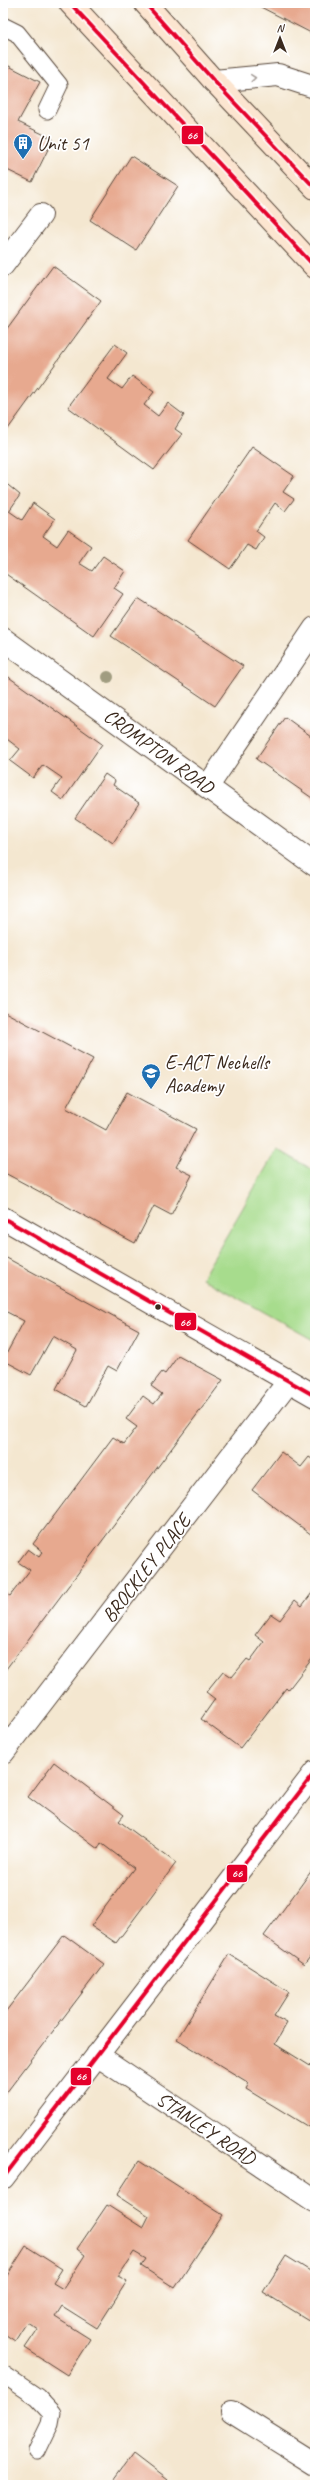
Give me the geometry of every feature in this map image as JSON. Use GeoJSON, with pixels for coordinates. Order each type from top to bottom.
{"type":"FeatureCollection","features":[{"type":"Feature","properties":{"kind":"main road"},"geometry":{"type":"LineString","coordinates":[[70,3],[315,267]]}},
{"type":"Feature","properties":{"kind":"main road"},"geometry":{"type":"LineString","coordinates":[[145,3],[214,81],[315,188]]}},
{"type":"Feature","properties":{"kind":"street"},"geometry":{"type":"LineString","coordinates":[[214,81],[278,76],[315,87]]}},
{"type":"Feature","properties":{"kind":"street"},"geometry":{"type":"LineString","coordinates":[[3,265],[41,215]]}},
{"type":"Feature","properties":{"kind":"street"},"geometry":{"type":"LineString","coordinates":[[208,786],[315,628]]}},
{"type":"Feature","properties":{"kind":"street","name":"CROMPTON ROAD"},"geometry":{"type":"LineString","coordinates":[[3,639],[208,786],[315,865]]}},
{"type":"Feature","properties":{"kind":"street"},"geometry":{"type":"LineString","coordinates":[[3,1218],[288,1382],[315,1396]]}},
{"type":"Feature","properties":{"kind":"street","name":"BROCKLEY PLACE"},"geometry":{"type":"LineString","coordinates":[[3,1753],[288,1382]]}},
{"type":"Feature","properties":{"kind":"street"},"geometry":{"type":"LineString","coordinates":[[3,2178],[96,2055],[315,1772]]}},
{"type":"Feature","properties":{"kind":"street","name":"STANLEY ROAD"},"geometry":{"type":"LineString","coordinates":[[96,2055],[315,2200]]}},
{"type":"Feature","properties":{"kind":"street"},"geometry":{"type":"LineString","coordinates":[[232,2412],[315,2464]]}},
{"type":"Feature","properties":{"kind":"lane"},"geometry":{"type":"LineString","coordinates":[[3,26],[17,33],[59,85],[47,110]]}},
{"type":"Feature","properties":{"kind":"lane"},"geometry":{"type":"LineString","coordinates":[[3,2374],[37,2397],[52,2413],[50,2424],[37,2451]]}},
{"type":"Feature","properties":{"kind":"green space"},"geometry":{"type":"Polygon","coordinates":[[[277,1149],[315,1171],[315,1341],[202,1278],[277,1149]]]}},
{"type":"Feature","properties":{"kind":"building"},"geometry":{"type":"Polygon","coordinates":[[[253,3],[315,3],[315,35],[286,20],[253,3]]]}},
{"type":"Feature","properties":{"kind":"building"},"geometry":{"type":"Polygon","coordinates":[[[3,63],[40,82],[18,122],[53,139],[32,182],[3,168],[3,63]]]}},
{"type":"Feature","properties":{"kind":"building"},"geometry":{"type":"Polygon","coordinates":[[[131,156],[178,186],[136,250],[90,220],[131,156]]]}},
{"type":"Feature","properties":{"kind":"building"},"geometry":{"type":"Polygon","coordinates":[[[3,195],[7,198],[3,204],[3,195]]]}},
{"type":"Feature","properties":{"kind":"building"},"geometry":{"type":"Polygon","coordinates":[[[53,266],[101,301],[8,429],[3,425],[3,334],[53,266]]]}},
{"type":"Feature","properties":{"kind":"building"},"geometry":{"type":"Polygon","coordinates":[[[115,344],[127,353],[108,379],[122,389],[132,376],[154,392],[144,405],[158,416],[168,403],[184,415],[175,429],[182,434],[154,470],[68,407],[115,344]]]}},
{"type":"Feature","properties":{"kind":"building"},"geometry":{"type":"Polygon","coordinates":[[[252,447],[294,476],[283,492],[294,499],[285,511],[275,503],[256,531],[264,537],[256,550],[247,545],[230,569],[188,540],[252,447]]]}},
{"type":"Feature","properties":{"kind":"building"},"geometry":{"type":"Polygon","coordinates":[[[3,481],[20,495],[9,511],[22,520],[33,503],[55,519],[43,536],[57,546],[68,530],[91,546],[79,563],[92,571],[103,556],[125,571],[114,588],[123,594],[94,636],[3,572],[3,481]]]}},
{"type":"Feature","properties":{"kind":"building"},"geometry":{"type":"Polygon","coordinates":[[[138,598],[243,666],[215,706],[111,636],[138,598]]]}},
{"type":"Feature","properties":{"kind":"building"},"geometry":{"type":"Polygon","coordinates":[[[3,673],[102,744],[63,800],[52,792],[62,778],[43,765],[33,778],[10,761],[20,749],[3,736],[3,673]]]}},
{"type":"Feature","properties":{"kind":"building"},"geometry":{"type":"Polygon","coordinates":[[[285,717],[315,739],[315,800],[256,759],[285,717]]]}},
{"type":"Feature","properties":{"kind":"building"},"geometry":{"type":"Polygon","coordinates":[[[105,774],[115,781],[113,785],[139,803],[113,843],[75,818],[105,774]]]}},
{"type":"Feature","properties":{"kind":"building"},"geometry":{"type":"Polygon","coordinates":[[[3,1011],[93,1059],[66,1108],[106,1130],[127,1092],[196,1129],[176,1167],[192,1175],[171,1215],[154,1206],[135,1243],[3,1172],[3,1011]]]}},
{"type":"Feature","properties":{"kind":"building"},"geometry":{"type":"Polygon","coordinates":[[[3,1256],[139,1330],[117,1371],[108,1366],[86,1406],[56,1389],[77,1350],[53,1336],[31,1375],[3,1360],[24,1321],[5,1311],[3,1315],[3,1256]]]}},
{"type":"Feature","properties":{"kind":"building"},"geometry":{"type":"Polygon","coordinates":[[[178,1356],[223,1380],[3,1673],[3,1591],[10,1596],[30,1570],[18,1562],[28,1549],[39,1557],[43,1552],[33,1544],[113,1437],[124,1444],[137,1427],[126,1419],[143,1396],[154,1404],[162,1394],[151,1386],[162,1372],[165,1374],[178,1356]]]}},
{"type":"Feature","properties":{"kind":"building"},"geometry":{"type":"Polygon","coordinates":[[[281,1452],[301,1467],[309,1457],[315,1461],[315,1531],[312,1535],[252,1490],[281,1452]]]}},
{"type":"Feature","properties":{"kind":"building"},"geometry":{"type":"Polygon","coordinates":[[[315,1589],[315,1655],[288,1690],[286,1688],[240,1748],[201,1719],[215,1699],[206,1692],[223,1671],[232,1677],[247,1659],[250,1661],[264,1642],[255,1635],[271,1614],[280,1620],[295,1600],[302,1606],[315,1589]]]}},
{"type":"Feature","properties":{"kind":"building"},"geometry":{"type":"Polygon","coordinates":[[[54,1762],[124,1815],[119,1821],[176,1863],[116,1943],[91,1926],[134,1868],[101,1843],[98,1849],[28,1797],[54,1762]]]}},
{"type":"Feature","properties":{"kind":"building"},"geometry":{"type":"Polygon","coordinates":[[[315,1866],[315,1950],[304,1965],[264,1936],[315,1866]]]}},
{"type":"Feature","properties":{"kind":"building"},"geometry":{"type":"Polygon","coordinates":[[[64,1935],[104,1964],[3,2097],[3,2015],[64,1935]]]}},
{"type":"Feature","properties":{"kind":"building"},"geometry":{"type":"Polygon","coordinates":[[[229,1954],[289,1992],[274,2016],[287,2023],[275,2044],[315,2069],[315,2131],[246,2089],[249,2083],[177,2039],[229,1954]]]}},
{"type":"Feature","properties":{"kind":"building"},"geometry":{"type":"Polygon","coordinates":[[[139,2161],[223,2215],[175,2288],[141,2266],[146,2259],[134,2252],[118,2276],[127,2281],[97,2328],[62,2306],[55,2317],[90,2339],[67,2375],[25,2348],[38,2329],[27,2322],[15,2341],[3,2333],[3,2282],[26,2246],[62,2269],[53,2283],[63,2289],[85,2255],[77,2249],[107,2205],[143,2228],[149,2216],[117,2195],[139,2161]]]}},
{"type":"Feature","properties":{"kind":"building"},"geometry":{"type":"Polygon","coordinates":[[[286,2256],[315,2274],[315,2324],[263,2292],[286,2256]]]}},
{"type":"Feature","properties":{"kind":"building"},"geometry":{"type":"Polygon","coordinates":[[[133,2454],[167,2480],[163,2485],[110,2485],[133,2454]]]}},
{"type":"Feature","properties":{"kind":"transit line","name":"66"},"geometry":{"type":"LineString","coordinates":[[70,3],[315,267]]}},
{"type":"Feature","properties":{"kind":"transit line","name":"66"},"geometry":{"type":"LineString","coordinates":[[145,3],[214,81],[315,188]]}},
{"type":"Feature","properties":{"kind":"transit line","name":"66"},"geometry":{"type":"LineString","coordinates":[[3,1218],[315,1396]]}},
{"type":"Feature","properties":{"kind":"transit line","name":"66"},"geometry":{"type":"LineString","coordinates":[[3,2178],[315,1772]]}},
{"type":"Feature","properties":{"kind":"place","name":"Unit 51"},"geometry":{"type":"Point","coordinates":[23,160]}},
{"type":"Feature","properties":{"kind":"place","name":"E-ACT Nechells Academy"},"geometry":{"type":"Point","coordinates":[151,1090]}}]}
